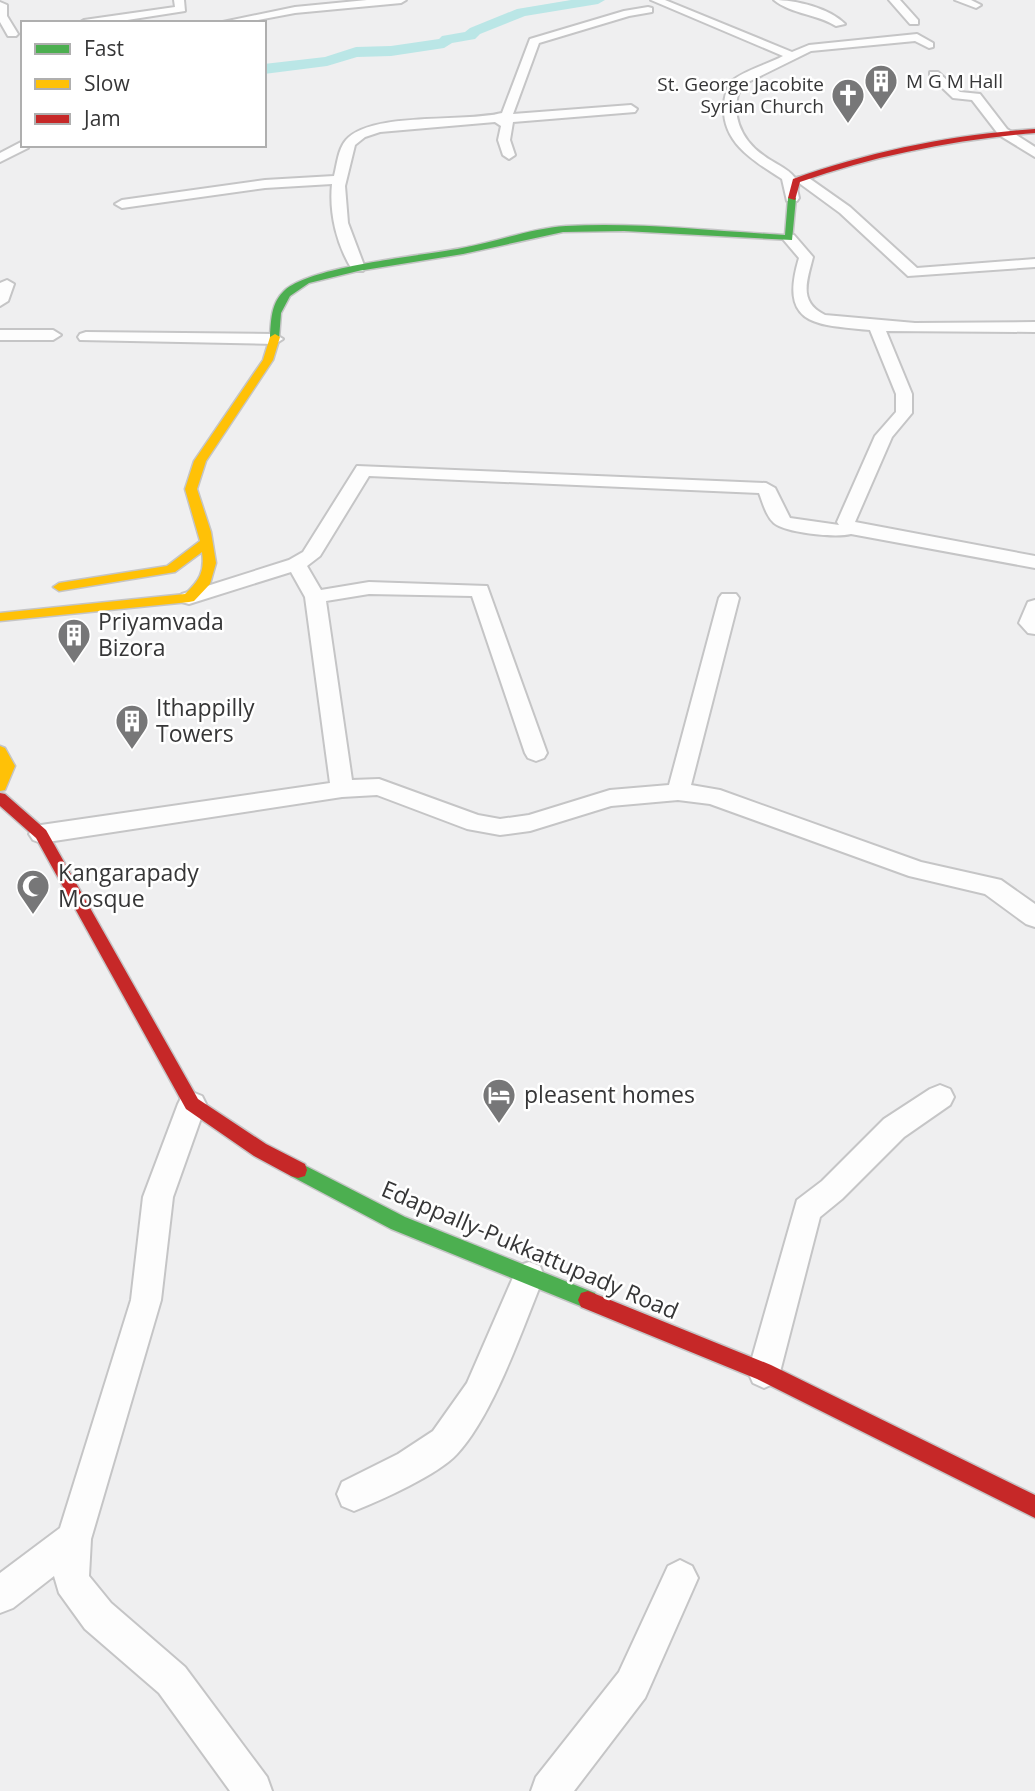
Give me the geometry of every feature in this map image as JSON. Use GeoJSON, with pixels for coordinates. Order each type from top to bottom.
{"type":"FeatureCollection","features":[{"type":"Feature","properties":{"kind":"street"},"geometry":{"type":"LineString","coordinates":[[101,21],[167,13],[181,9],[179,0]]}},
{"type":"Feature","properties":{"kind":"street"},"geometry":{"type":"LineString","coordinates":[[234,21],[295,10],[401,0]]}},
{"type":"Feature","properties":{"kind":"street"},"geometry":{"type":"LineString","coordinates":[[498,120],[507,115],[534,41],[652,5],[696,0]]}},
{"type":"Feature","properties":{"kind":"street"},"geometry":{"type":"LineString","coordinates":[[779,0],[795,9],[824,12],[840,24]]}},
{"type":"Feature","properties":{"kind":"street"},"geometry":{"type":"LineString","coordinates":[[894,0],[914,22]]}},
{"type":"Feature","properties":{"kind":"street"},"geometry":{"type":"LineString","coordinates":[[960,0],[976,5]]}},
{"type":"Feature","properties":{"kind":"street"},"geometry":{"type":"LineString","coordinates":[[2,5],[7,37]]}},
{"type":"Feature","properties":{"kind":"street"},"geometry":{"type":"LineString","coordinates":[[669,5],[794,57]]}},
{"type":"Feature","properties":{"kind":"street"},"geometry":{"type":"LineString","coordinates":[[167,13],[174,21]]}},
{"type":"Feature","properties":{"kind":"street"},"geometry":{"type":"LineString","coordinates":[[792,198],[788,177],[747,148],[734,128],[729,110],[730,92],[737,83],[809,48],[917,37],[929,45]]}},
{"type":"Feature","properties":{"kind":"street"},"geometry":{"type":"LineString","coordinates":[[934,74],[957,95],[976,97],[1003,132],[1035,153]]}},
{"type":"Feature","properties":{"kind":"street"},"geometry":{"type":"LineString","coordinates":[[358,268],[345,245],[340,214],[340,180],[351,142],[367,130],[460,120],[498,120],[631,109]]}},
{"type":"Feature","properties":{"kind":"street"},"geometry":{"type":"LineString","coordinates":[[498,120],[508,124],[504,141],[509,155]]}},
{"type":"Feature","properties":{"kind":"street"},"geometry":{"type":"LineString","coordinates":[[789,238],[796,181],[845,161],[916,144],[1003,132],[1035,131]]}},
{"type":"Feature","properties":{"kind":"street"},"geometry":{"type":"LineString","coordinates":[[0,158],[21,146]]}},
{"type":"Feature","properties":{"kind":"street"},"geometry":{"type":"LineString","coordinates":[[801,179],[845,210],[913,273],[1035,263]]}},
{"type":"Feature","properties":{"kind":"street"},"geometry":{"type":"LineString","coordinates":[[121,204],[265,184],[340,180]]}},
{"type":"Feature","properties":{"kind":"street"},"geometry":{"type":"LineString","coordinates":[[190,598],[206,581],[210,563],[205,532],[191,489],[200,461],[268,360],[275,339],[276,313],[286,294],[306,281],[358,268],[463,251],[563,229],[624,228],[789,238],[806,257],[797,291],[808,314],[822,321],[876,326],[1035,327]]}},
{"type":"Feature","properties":{"kind":"street"},"geometry":{"type":"LineString","coordinates":[[0,301],[7,284]]}},
{"type":"Feature","properties":{"kind":"street"},"geometry":{"type":"LineString","coordinates":[[844,530],[884,436],[904,413],[904,394],[876,326]]}},
{"type":"Feature","properties":{"kind":"street"},"geometry":{"type":"LineString","coordinates":[[0,335],[53,335]]}},
{"type":"Feature","properties":{"kind":"street"},"geometry":{"type":"LineString","coordinates":[[86,337],[275,339]]}},
{"type":"Feature","properties":{"kind":"street"},"geometry":{"type":"LineString","coordinates":[[0,617],[190,598],[296,564],[310,556],[363,470],[766,488],[778,517],[784,522],[1035,562]]}},
{"type":"Feature","properties":{"kind":"street"},"geometry":{"type":"LineString","coordinates":[[41,589],[172,569],[206,543]]}},
{"type":"Feature","properties":{"kind":"street"},"geometry":{"type":"LineString","coordinates":[[296,564],[316,597],[342,789]]}},
{"type":"Feature","properties":{"kind":"street"},"geometry":{"type":"LineString","coordinates":[[316,597],[369,588],[480,590],[536,753]]}},
{"type":"Feature","properties":{"kind":"street"},"geometry":{"type":"LineString","coordinates":[[678,792],[729,597]]}},
{"type":"Feature","properties":{"kind":"street"},"geometry":{"type":"LineString","coordinates":[[1035,606],[1029,623],[1035,628]]}},
{"type":"Feature","properties":{"kind":"street"},"geometry":{"type":"LineString","coordinates":[[0,751],[8,766],[0,786]]}},
{"type":"Feature","properties":{"kind":"street"},"geometry":{"type":"LineString","coordinates":[[41,834],[342,789],[379,787],[475,823],[500,827],[530,823],[610,798],[678,792],[712,796],[918,870],[992,886],[1035,918]]}},
{"type":"Feature","properties":{"kind":"street","name":"Edappally-Pukkattupady Road"},"geometry":{"type":"LineString","coordinates":[[0,798],[41,834],[192,1104],[260,1150],[398,1223],[764,1372],[1035,1507]]}},
{"type":"Feature","properties":{"kind":"street"},"geometry":{"type":"LineString","coordinates":[[764,1372],[807,1209],[832,1191],[894,1128],[940,1097]]}},
{"type":"Feature","properties":{"kind":"street"},"geometry":{"type":"LineString","coordinates":[[192,1104],[158,1197],[146,1300],[74,1539],[72,1581],[99,1616],[172,1680],[253,1791]]}},
{"type":"Feature","properties":{"kind":"street"},"geometry":{"type":"LineString","coordinates":[[354,1494],[410,1466],[445,1443],[478,1394],[529,1276]]}},
{"type":"Feature","properties":{"kind":"street"},"geometry":{"type":"LineString","coordinates":[[0,1595],[74,1539]]}},
{"type":"Feature","properties":{"kind":"street"},"geometry":{"type":"LineString","coordinates":[[550,1791],[632,1685],[680,1578]]}},
{"type":"Feature","properties":{"kind":"waterway"},"geometry":{"type":"LineString","coordinates":[[266,69],[327,61],[356,52],[391,51],[444,43],[447,39],[470,36],[475,31],[522,12],[598,0]]}},
{"type":"Feature","properties":{"kind":"traffic: fast"},"geometry":{"type":"LineString","coordinates":[[275,337],[276,313],[286,294],[306,281],[358,268],[463,251],[563,229],[624,228],[789,238],[792,198]]}},
{"type":"Feature","properties":{"kind":"traffic: fast"},"geometry":{"type":"LineString","coordinates":[[298,1170],[398,1223],[588,1300]]}},
{"type":"Feature","properties":{"kind":"traffic: slow"},"geometry":{"type":"LineString","coordinates":[[0,617],[189,598],[206,581],[210,563],[205,532],[191,489],[200,461],[268,360],[275,337]]}},
{"type":"Feature","properties":{"kind":"traffic: slow"},"geometry":{"type":"LineString","coordinates":[[59,587],[171,569],[206,543]]}},
{"type":"Feature","properties":{"kind":"traffic: slow"},"geometry":{"type":"LineString","coordinates":[[0,751],[8,766],[0,786]]}},
{"type":"Feature","properties":{"kind":"traffic: jam"},"geometry":{"type":"LineString","coordinates":[[792,198],[796,181],[884,153],[943,141],[1035,131]]}},
{"type":"Feature","properties":{"kind":"traffic: jam"},"geometry":{"type":"LineString","coordinates":[[0,798],[41,834],[192,1104],[260,1150],[298,1170]]}},
{"type":"Feature","properties":{"kind":"traffic: jam"},"geometry":{"type":"LineString","coordinates":[[588,1300],[764,1372],[1035,1507]]}},
{"type":"Feature","properties":{"kind":"place","name":"M G M Hall"},"geometry":{"type":"Point","coordinates":[881,111]}},
{"type":"Feature","properties":{"kind":"place","name":"St. George Jacobite Syrian Church"},"geometry":{"type":"Point","coordinates":[848,125]}},
{"type":"Feature","properties":{"kind":"place","name":"Priyamvada Bizora"},"geometry":{"type":"Point","coordinates":[74,665]}},
{"type":"Feature","properties":{"kind":"place","name":"Ithappilly Towers"},"geometry":{"type":"Point","coordinates":[132,751]}},
{"type":"Feature","properties":{"kind":"place","name":"Kangarapady Mosque"},"geometry":{"type":"Point","coordinates":[33,916]}},
{"type":"Feature","properties":{"kind":"place","name":"pleasent homes"},"geometry":{"type":"Point","coordinates":[499,1125]}}]}
